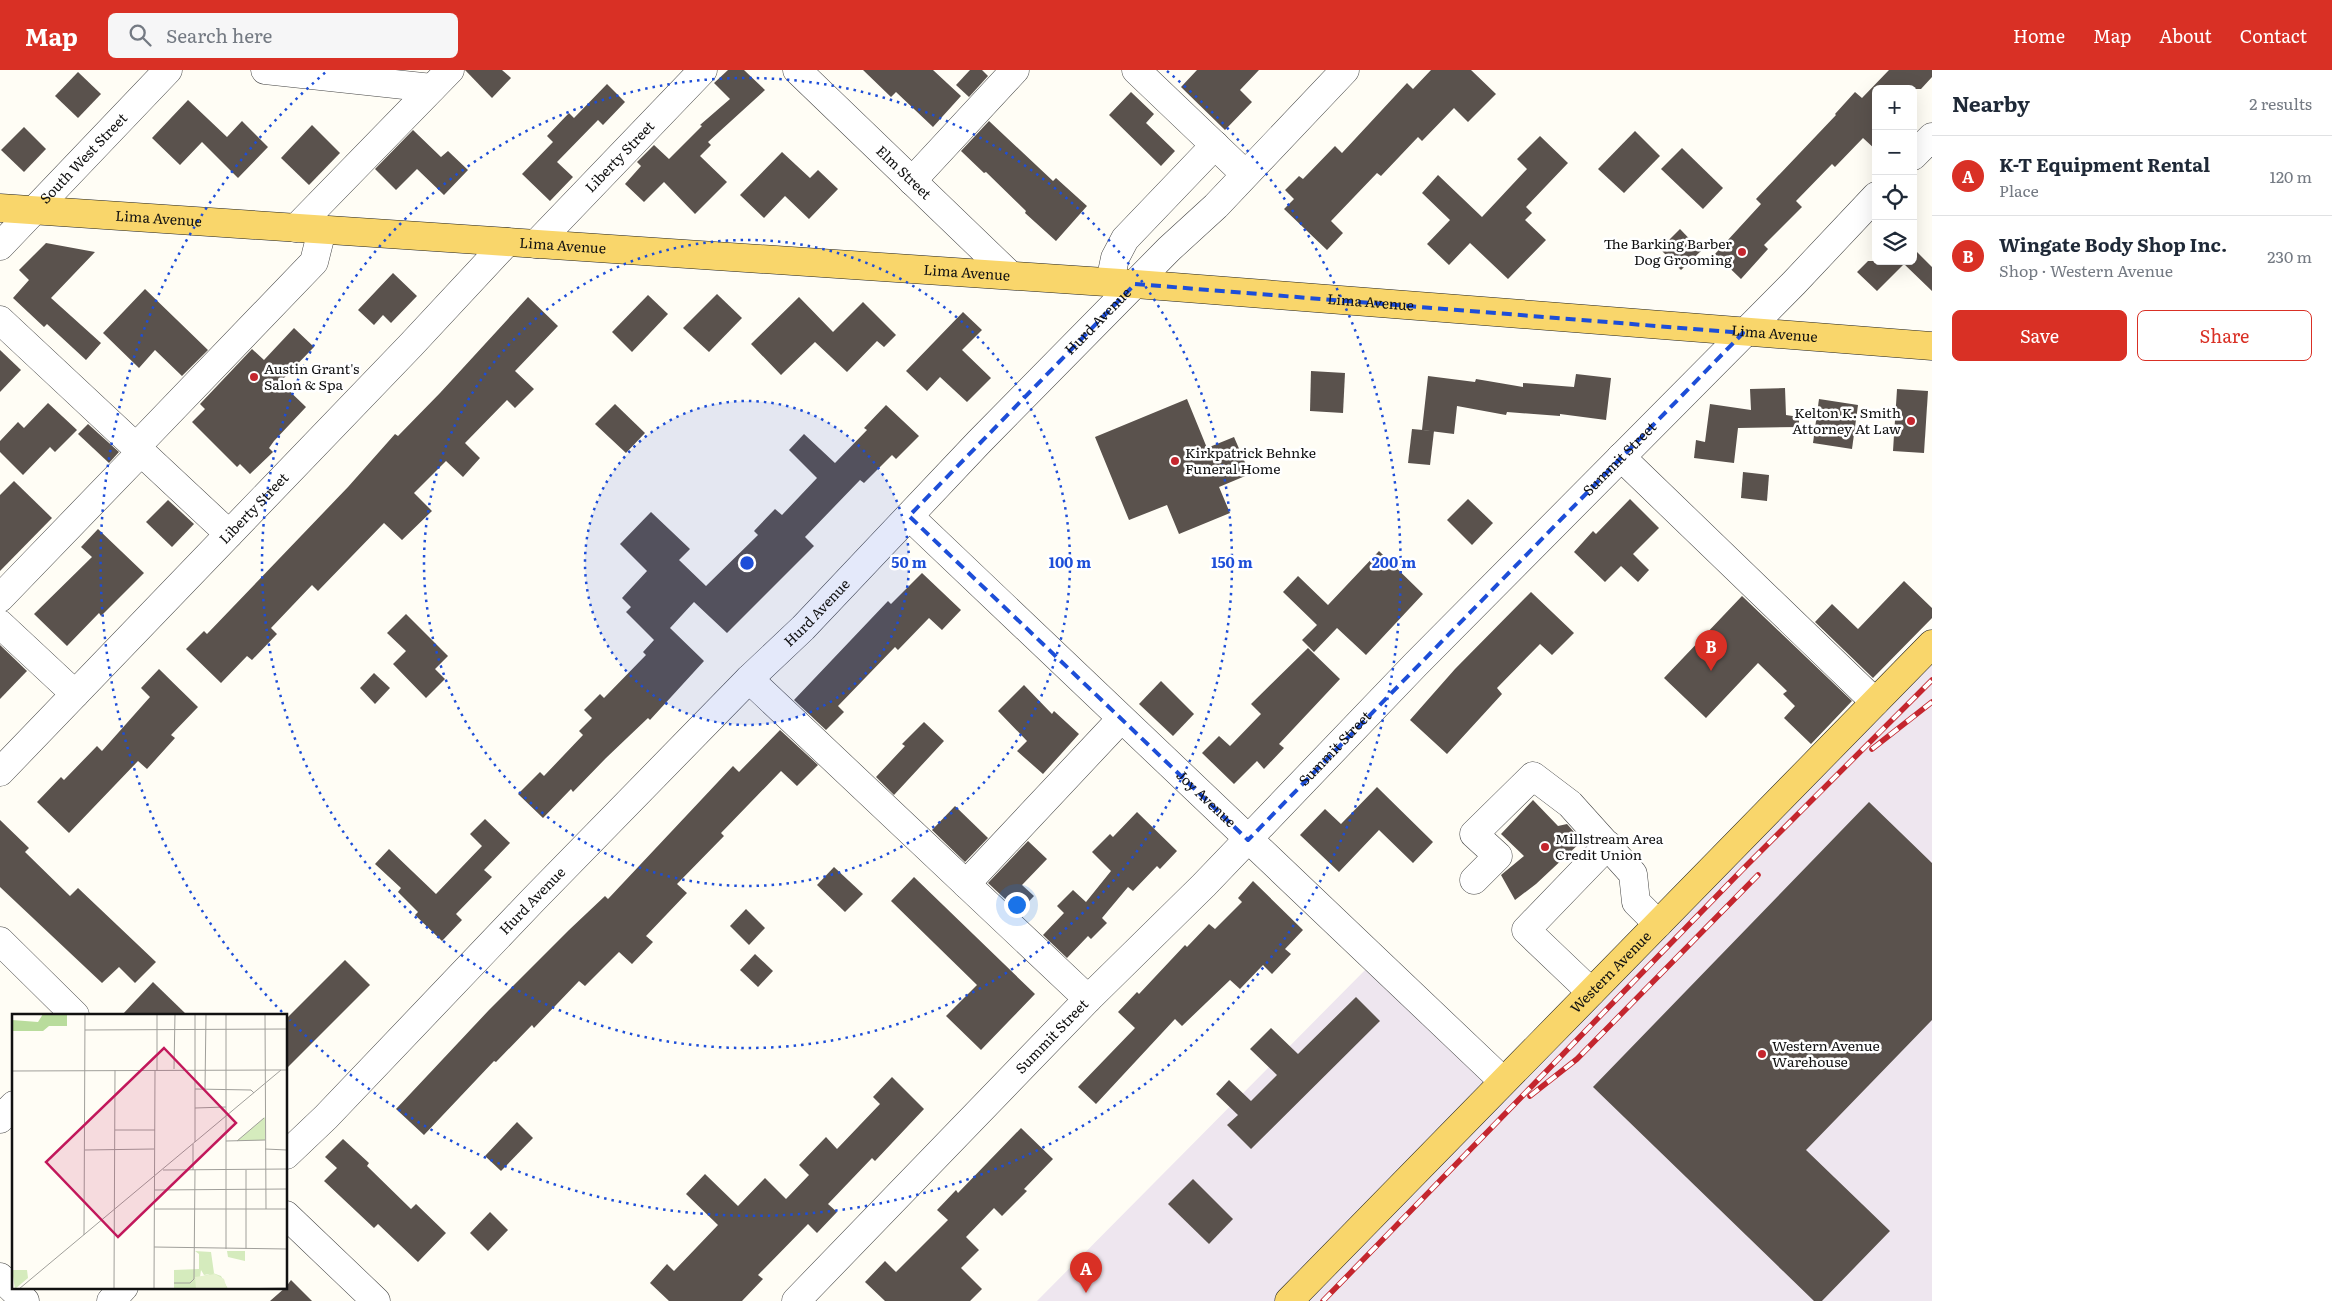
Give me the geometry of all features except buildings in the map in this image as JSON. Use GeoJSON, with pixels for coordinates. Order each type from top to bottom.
{"type":"FeatureCollection","features":[{"type":"Feature","properties":{"kind":"main road","name":"Lima Avenue"},"geometry":{"type":"LineString","coordinates":[[0,208],[1010,275],[1743,333],[1932,346]]}},
{"type":"Feature","properties":{"kind":"main road","name":"Western Avenue"},"geometry":{"type":"LineString","coordinates":[[1289,1301],[1932,644]]}},
{"type":"Feature","properties":{"kind":"street","name":"South West Street"},"geometry":{"type":"LineString","coordinates":[[0,246],[168,70]]}},
{"type":"Feature","properties":{"kind":"street"},"geometry":{"type":"LineString","coordinates":[[265,70],[441,79]]}},
{"type":"Feature","properties":{"kind":"street","name":"Liberty Street"},"geometry":{"type":"LineString","coordinates":[[536,244],[704,70]]}},
{"type":"Feature","properties":{"kind":"street","name":"Elm Street"},"geometry":{"type":"LineString","coordinates":[[796,70],[1010,275]]}},
{"type":"Feature","properties":{"kind":"street"},"geometry":{"type":"LineString","coordinates":[[912,180],[1014,70]]}},
{"type":"Feature","properties":{"kind":"street"},"geometry":{"type":"LineString","coordinates":[[1136,70],[1246,174]]}},
{"type":"Feature","properties":{"kind":"street","name":"Hurd Avenue"},"geometry":{"type":"LineString","coordinates":[[288,1153],[749,679],[803,628],[909,516],[1122,283],[1246,174],[1346,70]]}},
{"type":"Feature","properties":{"kind":"street"},"geometry":{"type":"LineString","coordinates":[[0,598],[314,262],[309,229],[441,79]]}},
{"type":"Feature","properties":{"kind":"street"},"geometry":{"type":"LineString","coordinates":[[1917,152],[1932,137]]}},
{"type":"Feature","properties":{"kind":"street"},"geometry":{"type":"LineString","coordinates":[[1122,283],[1115,258],[1125,239],[1214,145]]}},
{"type":"Feature","properties":{"kind":"street","name":"Summit Street"},"geometry":{"type":"LineString","coordinates":[[796,1301],[1088,999],[1248,840],[1416,664],[1872,200]]}},
{"type":"Feature","properties":{"kind":"street","name":"Liberty Street"},"geometry":{"type":"LineString","coordinates":[[0,772],[507,242]]}},
{"type":"Feature","properties":{"kind":"street"},"geometry":{"type":"LineString","coordinates":[[0,320],[229,534]]}},
{"type":"Feature","properties":{"kind":"street"},"geometry":{"type":"LineString","coordinates":[[1621,457],[1875,702]]}},
{"type":"Feature","properties":{"kind":"street","name":"Joy Avenue"},"geometry":{"type":"LineString","coordinates":[[909,516],[1248,840],[1504,1081]]}},
{"type":"Feature","properties":{"kind":"street"},"geometry":{"type":"LineString","coordinates":[[0,624],[75,694]]}},
{"type":"Feature","properties":{"kind":"street"},"geometry":{"type":"LineString","coordinates":[[749,679],[1088,999]]}},
{"type":"Feature","properties":{"kind":"street"},"geometry":{"type":"LineString","coordinates":[[966,884],[1121,719]]}},
{"type":"Feature","properties":{"kind":"street"},"geometry":{"type":"LineString","coordinates":[[1474,880],[1498,856],[1474,834],[1532,776],[1570,804],[1633,874],[1636,902],[1658,924]]}},
{"type":"Feature","properties":{"kind":"street"},"geometry":{"type":"LineString","coordinates":[[1591,992],[1526,930],[1608,845]]}},
{"type":"Feature","properties":{"kind":"street"},"geometry":{"type":"LineString","coordinates":[[0,942],[74,1014]]}},
{"type":"Feature","properties":{"kind":"street"},"geometry":{"type":"LineString","coordinates":[[0,1119],[12,1107]]}},
{"type":"Feature","properties":{"kind":"street"},"geometry":{"type":"LineString","coordinates":[[288,1218],[376,1301]]}},
{"type":"Feature","properties":{"kind":"street"},"geometry":{"type":"LineString","coordinates":[[0,1277],[25,1301]]}},
{"type":"Feature","properties":{"kind":"street"},"geometry":{"type":"LineString","coordinates":[[111,1301],[123,1288]]}},
{"type":"Feature","properties":{"kind":"highlighted area"},"geometry":{"type":"Polygon","coordinates":[[[1135,284],[1743,333],[1248,840],[909,516],[1135,284]]]}},
{"type":"Feature","properties":{"kind":"shaded area"},"geometry":{"type":"Polygon","coordinates":[[[1932,644],[1932,1301],[1037,1301],[1375,960],[1503,1081],[1932,644]]]}},
{"type":"Feature","properties":{"kind":"railway"},"geometry":{"type":"LineString","coordinates":[[1323,1301],[1742,870],[1932,680]]}},
{"type":"Feature","properties":{"kind":"railway"},"geometry":{"type":"LineString","coordinates":[[1872,749],[1932,702]]}},
{"type":"Feature","properties":{"kind":"railway"},"geometry":{"type":"LineString","coordinates":[[1530,1096],[1577,1059],[1758,875]]}},
{"type":"Feature","properties":{"kind":"place","name":"The Barking Barber Dog Grooming"},"geometry":{"type":"Point","coordinates":[1742,252]}},
{"type":"Feature","properties":{"kind":"place","name":"Austin Grant's Salon & Spa"},"geometry":{"type":"Point","coordinates":[254,377]}},
{"type":"Feature","properties":{"kind":"place","name":"Kelton K. Smith Attorney At Law"},"geometry":{"type":"Point","coordinates":[1911,421]}},
{"type":"Feature","properties":{"kind":"place","name":"Kirkpatrick Behnke Funeral Home"},"geometry":{"type":"Point","coordinates":[1175,461]}},
{"type":"Feature","properties":{"kind":"place","name":"Wingate Body Shop Inc."},"geometry":{"type":"Point","coordinates":[1711,671]}},
{"type":"Feature","properties":{"kind":"place","name":"Millstream Area Credit Union"},"geometry":{"type":"Point","coordinates":[1545,847]}},
{"type":"Feature","properties":{"kind":"place","name":"Western Avenue Warehouse"},"geometry":{"type":"Point","coordinates":[1762,1054]}},
{"type":"Feature","properties":{"kind":"place","name":"K-T Equipment Rental"},"geometry":{"type":"Point","coordinates":[1086,1293]}}]}
